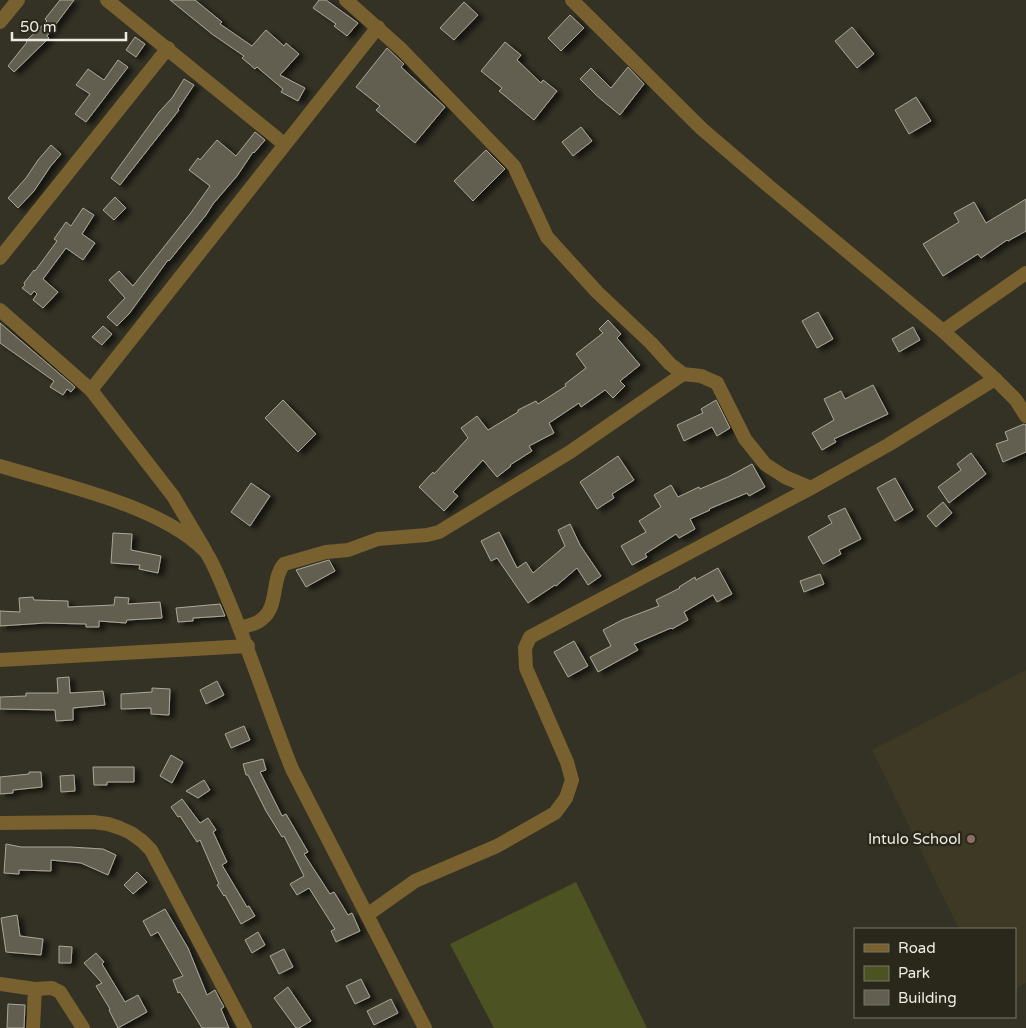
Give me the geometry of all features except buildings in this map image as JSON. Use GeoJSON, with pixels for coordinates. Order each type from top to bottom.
{"type":"FeatureCollection","features":[{"type":"Feature","properties":{"kind":"street"},"geometry":{"type":"LineString","coordinates":[[0,22],[18,0]]}},
{"type":"Feature","properties":{"kind":"street"},"geometry":{"type":"LineString","coordinates":[[346,0],[378,27],[514,166],[547,236],[597,292],[651,343],[670,364],[683,374],[701,376],[717,383],[745,439],[765,464],[784,477],[811,488]]}},
{"type":"Feature","properties":{"kind":"street"},"geometry":{"type":"LineString","coordinates":[[572,0],[702,129],[943,331],[1016,400],[1026,416]]}},
{"type":"Feature","properties":{"kind":"street"},"geometry":{"type":"LineString","coordinates":[[116,3],[284,144]]}},
{"type":"Feature","properties":{"kind":"street"},"geometry":{"type":"LineString","coordinates":[[91,390],[378,27]]}},
{"type":"Feature","properties":{"kind":"street"},"geometry":{"type":"LineString","coordinates":[[0,258],[168,48]]}},
{"type":"Feature","properties":{"kind":"street"},"geometry":{"type":"LineString","coordinates":[[943,331],[1026,273]]}},
{"type":"Feature","properties":{"kind":"street"},"geometry":{"type":"LineString","coordinates":[[0,310],[91,390],[173,496],[206,553],[224,589],[248,646],[275,727],[292,769],[425,1028]]}},
{"type":"Feature","properties":{"kind":"street"},"geometry":{"type":"LineString","coordinates":[[240,628],[262,620],[270,608],[279,570],[284,564],[326,552],[348,550],[378,539],[428,535],[439,532],[570,452],[683,374]]}},
{"type":"Feature","properties":{"kind":"street"},"geometry":{"type":"LineString","coordinates":[[367,915],[415,881],[497,846],[555,812],[566,798],[572,780],[567,762],[526,668],[525,648],[530,638],[811,488],[888,445],[995,379]]}},
{"type":"Feature","properties":{"kind":"street"},"geometry":{"type":"LineString","coordinates":[[0,466],[149,514],[177,529],[206,553]]}},
{"type":"Feature","properties":{"kind":"street"},"geometry":{"type":"LineString","coordinates":[[0,660],[248,646]]}},
{"type":"Feature","properties":{"kind":"street"},"geometry":{"type":"LineString","coordinates":[[0,823],[93,822],[120,828],[142,840],[151,850],[245,1028]]}},
{"type":"Feature","properties":{"kind":"street"},"geometry":{"type":"LineString","coordinates":[[0,984],[35,989],[52,988],[60,992],[83,1028]]}},
{"type":"Feature","properties":{"kind":"street"},"geometry":{"type":"LineString","coordinates":[[33,1028],[35,989]]}},
{"type":"Feature","properties":{"kind":"shaded area","name":"Intulo School"},"geometry":{"type":"Polygon","coordinates":[[[1026,670],[1026,983],[1016,988],[1016,928],[959,928],[872,750],[1026,670]]]}},
{"type":"Feature","properties":{"kind":"green space"},"geometry":{"type":"Polygon","coordinates":[[[576,882],[647,1028],[494,1028],[450,944],[576,882]]]}},
{"type":"Feature","properties":{"kind":"place","name":"Intulo School"},"geometry":{"type":"Point","coordinates":[971,839]}}]}
